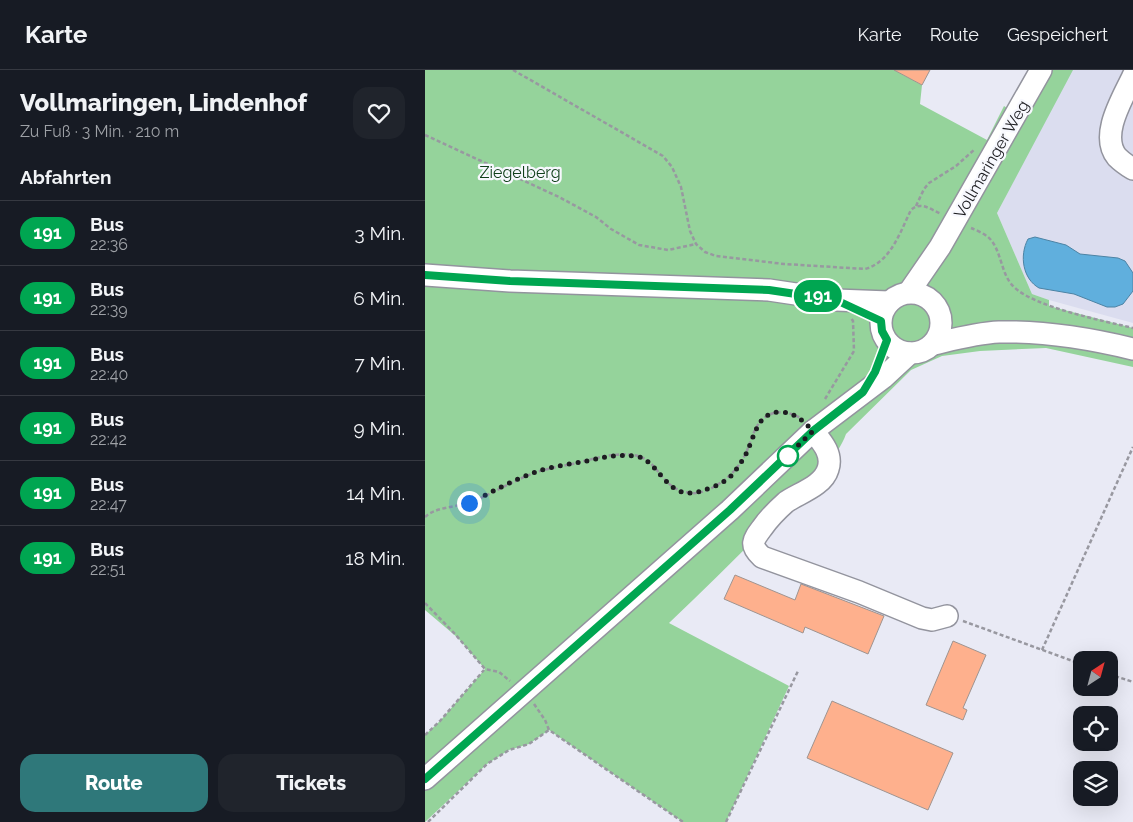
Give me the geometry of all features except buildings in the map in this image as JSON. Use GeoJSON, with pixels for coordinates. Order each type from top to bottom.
{"type":"FeatureCollection","features":[{"type":"Feature","properties":{"kind":"street","name":"Vollmaringer Weg"},"geometry":{"type":"LineString","coordinates":[[909,292],[940,248],[1041,70]]}},
{"type":"Feature","properties":{"kind":"street"},"geometry":{"type":"LineString","coordinates":[[1133,76],[1113,119],[1110,139],[1117,156],[1133,169]]}},
{"type":"Feature","properties":{"kind":"street","name":"Vollmaringer Weg"},"geometry":{"type":"LineString","coordinates":[[939,312],[934,273],[940,248]]}},
{"type":"Feature","properties":{"kind":"street"},"geometry":{"type":"LineString","coordinates":[[425,275],[510,281],[769,290],[836,300],[889,302]]}},
{"type":"Feature","properties":{"kind":"street"},"geometry":{"type":"LineString","coordinates":[[863,392],[875,372],[884,331],[882,314],[889,302],[896,297],[909,292],[920,294],[929,298],[939,312],[955,321],[997,332]]}},
{"type":"Feature","properties":{"kind":"street"},"geometry":{"type":"LineString","coordinates":[[836,300],[884,331],[897,350],[910,353],[927,349],[939,337],[939,312]]}},
{"type":"Feature","properties":{"kind":"street"},"geometry":{"type":"LineString","coordinates":[[934,344],[997,332],[1049,333],[1094,339],[1133,348]]}},
{"type":"Feature","properties":{"kind":"street"},"geometry":{"type":"LineString","coordinates":[[425,779],[730,510],[813,431],[883,378],[910,353]]}},
{"type":"Feature","properties":{"kind":"street"},"geometry":{"type":"LineString","coordinates":[[813,431],[827,451],[828,470],[822,479],[788,501],[770,516],[754,542],[753,547],[756,552],[762,557],[859,592],[922,618],[932,620],[947,616]]}},
{"type":"Feature","properties":{"kind":"path"},"geometry":{"type":"LineString","coordinates":[[513,70],[663,156],[672,167],[681,187],[690,230],[696,244],[705,252],[716,256],[784,264],[865,269],[875,267],[887,256],[911,210],[916,206],[923,189],[929,182],[956,166],[977,146]]}},
{"type":"Feature","properties":{"kind":"path"},"geometry":{"type":"LineString","coordinates":[[425,135],[559,197],[639,244],[667,250],[696,244]]}},
{"type":"Feature","properties":{"kind":"path"},"geometry":{"type":"LineString","coordinates":[[916,206],[923,205],[988,237],[995,246],[1002,267],[1014,287],[1030,298],[1048,306],[1133,328]]}},
{"type":"Feature","properties":{"kind":"path"},"geometry":{"type":"LineString","coordinates":[[820,407],[854,351],[853,321],[836,300]]}},
{"type":"Feature","properties":{"kind":"path"},"geometry":{"type":"LineString","coordinates":[[425,517],[431,512],[469,503],[538,472],[617,454],[638,456],[653,466],[669,485],[681,491],[694,494],[712,488],[730,477],[746,453],[760,422],[767,415],[775,412],[794,415],[803,420],[813,431]]}},
{"type":"Feature","properties":{"kind":"path"},"geometry":{"type":"LineString","coordinates":[[1042,650],[1133,447]]}},
{"type":"Feature","properties":{"kind":"path"},"geometry":{"type":"LineString","coordinates":[[425,603],[485,669],[499,672],[523,693],[537,708],[549,730],[683,822]]}},
{"type":"Feature","properties":{"kind":"path"},"geometry":{"type":"LineString","coordinates":[[947,616],[1073,661]]}},
{"type":"Feature","properties":{"kind":"path"},"geometry":{"type":"LineString","coordinates":[[425,735],[440,721],[485,669]]}},
{"type":"Feature","properties":{"kind":"path"},"geometry":{"type":"LineString","coordinates":[[726,822],[798,671]]}},
{"type":"Feature","properties":{"kind":"path"},"geometry":{"type":"LineString","coordinates":[[1118,677],[1133,682]]}},
{"type":"Feature","properties":{"kind":"path"},"geometry":{"type":"LineString","coordinates":[[428,822],[487,764],[509,750],[529,744],[549,730]]}},
{"type":"Feature","properties":{"kind":"shaded area"},"geometry":{"type":"Polygon","coordinates":[[[1071,70],[1133,70],[1133,323],[1032,294],[997,213],[1071,70]]]}},
{"type":"Feature","properties":{"kind":"green space","name":"Ziegelberg"},"geometry":{"type":"Polygon","coordinates":[[[425,70],[894,70],[922,85],[920,104],[987,140],[1004,106],[1010,110],[1031,70],[1073,70],[997,213],[1032,294],[1049,300],[1049,306],[1133,328],[1133,367],[1046,348],[980,351],[942,356],[911,370],[846,434],[838,450],[820,472],[669,623],[789,686],[726,822],[683,822],[549,730],[529,744],[509,750],[487,764],[425,822],[425,735],[440,721],[485,669],[458,638],[425,610],[425,70]]]}},
{"type":"Feature","properties":{"kind":"water"},"geometry":{"type":"Polygon","coordinates":[[[1035,237],[1066,245],[1080,254],[1118,258],[1125,261],[1133,273],[1133,291],[1123,304],[1107,307],[1074,294],[1039,288],[1029,279],[1023,260],[1028,239],[1035,237]]]}},
{"type":"Feature","properties":{"kind":"bus line","name":"191"},"geometry":{"type":"LineString","coordinates":[[425,275],[510,281],[769,290],[816,296],[836,300],[881,321],[882,331],[887,340],[875,372],[863,392],[813,431],[730,510],[425,779]]}},
{"type":"Feature","properties":{"kind":"route"},"geometry":{"type":"LineString","coordinates":[[469,503],[538,472],[617,454],[638,456],[653,466],[669,485],[681,491],[694,494],[712,488],[730,477],[739,466],[760,422],[767,415],[775,412],[785,412],[794,415],[803,420],[813,431],[785,458],[788,456]]}}]}
